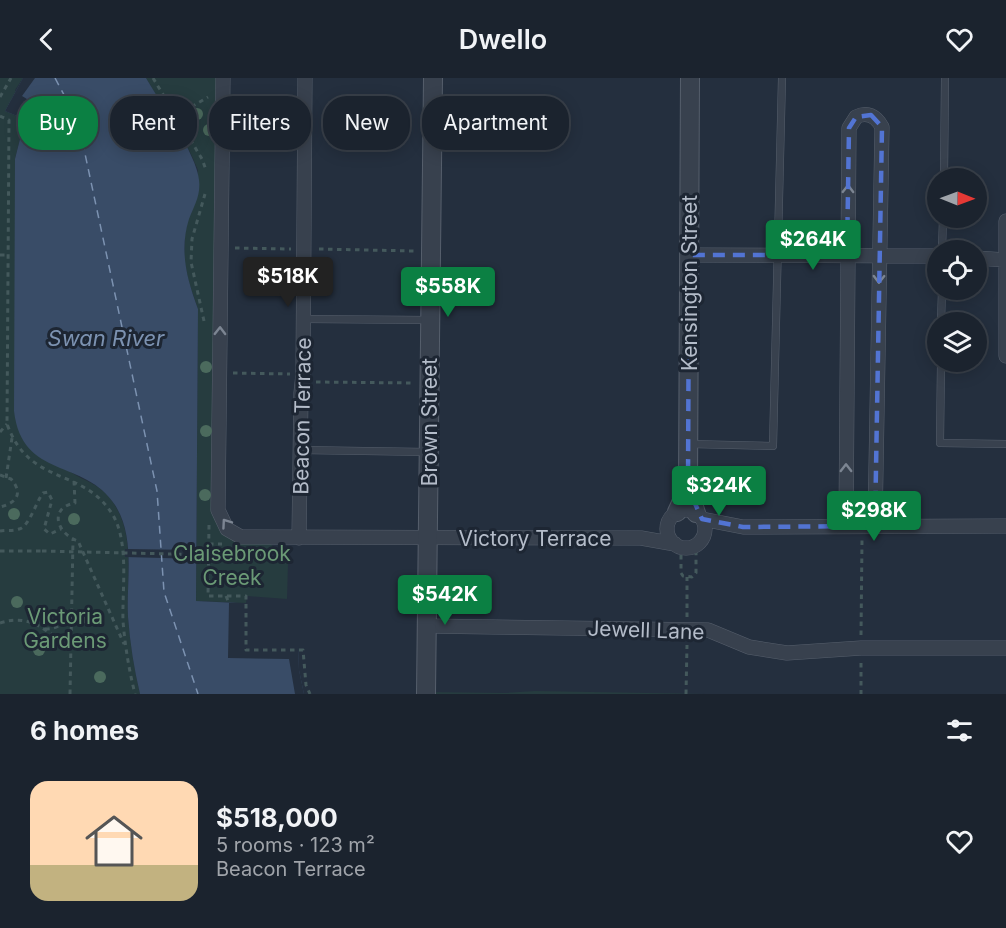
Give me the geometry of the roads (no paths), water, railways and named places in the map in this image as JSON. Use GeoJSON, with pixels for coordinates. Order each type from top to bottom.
{"type":"FeatureCollection","features":[{"type":"Feature","properties":{"kind":"street","name":"Beacon Terrace"},"geometry":{"type":"LineString","coordinates":[[299,538],[304,319],[305,78]]}},
{"type":"Feature","properties":{"kind":"street","name":"Brown Street"},"geometry":{"type":"LineString","coordinates":[[426,694],[433,78]]}},
{"type":"Feature","properties":{"kind":"street","name":"Kensington Street"},"geometry":{"type":"LineString","coordinates":[[690,78],[688,488],[699,516]]}},
{"type":"Feature","properties":{"kind":"street","name":"Victory Terrace"},"geometry":{"type":"LineString","coordinates":[[223,83],[218,510],[227,529],[241,537],[641,538],[678,545]]}},
{"type":"Feature","properties":{"kind":"street"},"geometry":{"type":"LineString","coordinates":[[846,526],[849,128],[855,117],[866,114],[875,117],[882,127],[875,526]]}},
{"type":"Feature","properties":{"kind":"street"},"geometry":{"type":"LineString","coordinates":[[1006,220],[1006,356]]}},
{"type":"Feature","properties":{"kind":"street"},"geometry":{"type":"LineString","coordinates":[[689,255],[927,256]]}},
{"type":"Feature","properties":{"kind":"street"},"geometry":{"type":"LineString","coordinates":[[987,259],[1006,260]]}},
{"type":"Feature","properties":{"kind":"street","name":"Kensington Street"},"geometry":{"type":"LineString","coordinates":[[672,519],[688,488]]}},
{"type":"Feature","properties":{"kind":"street"},"geometry":{"type":"LineString","coordinates":[[743,526],[700,541],[678,545],[670,539],[672,519],[687,510],[699,516],[743,526],[1006,526]]}},
{"type":"Feature","properties":{"kind":"street"},"geometry":{"type":"LineString","coordinates":[[699,516],[705,531],[700,541]]}},
{"type":"Feature","properties":{"kind":"street","name":"Victory Terrace"},"geometry":{"type":"LineString","coordinates":[[641,538],[672,519]]}},
{"type":"Feature","properties":{"kind":"street","name":"Jewell Lane"},"geometry":{"type":"LineString","coordinates":[[427,626],[708,630],[749,647],[788,653],[866,648],[1006,648]]}},
{"type":"Feature","properties":{"kind":"lane"},"geometry":{"type":"LineString","coordinates":[[688,444],[773,446],[782,78]]}},
{"type":"Feature","properties":{"kind":"lane"},"geometry":{"type":"LineString","coordinates":[[944,168],[945,78]]}},
{"type":"Feature","properties":{"kind":"lane"},"geometry":{"type":"LineString","coordinates":[[304,319],[430,320]]}},
{"type":"Feature","properties":{"kind":"lane"},"geometry":{"type":"LineString","coordinates":[[941,372],[940,443],[1006,444]]}},
{"type":"Feature","properties":{"kind":"lane"},"geometry":{"type":"LineString","coordinates":[[300,450],[428,452]]}},
{"type":"Feature","properties":{"kind":"water","name":"Swan River"},"geometry":{"type":"Polygon","coordinates":[[[23,78],[146,78],[157,96],[110,96],[110,150],[188,150],[192,157],[197,169],[199,191],[186,231],[185,254],[188,276],[198,309],[196,601],[238,603],[238,647],[298,647],[299,670],[304,694],[140,694],[129,627],[129,560],[126,531],[122,518],[115,505],[102,490],[88,480],[42,459],[29,448],[19,433],[14,411],[15,159],[18,147],[18,150],[98,150],[98,96],[18,96],[18,116],[5,111],[23,78]]]}},
{"type":"Feature","properties":{"kind":"park label","name":"Claisebrook Creek"},"geometry":{"type":"Point","coordinates":[232,565]}},
{"type":"Feature","properties":{"kind":"park label","name":"Victoria Gardens"},"geometry":{"type":"Point","coordinates":[65,628]}}]}
